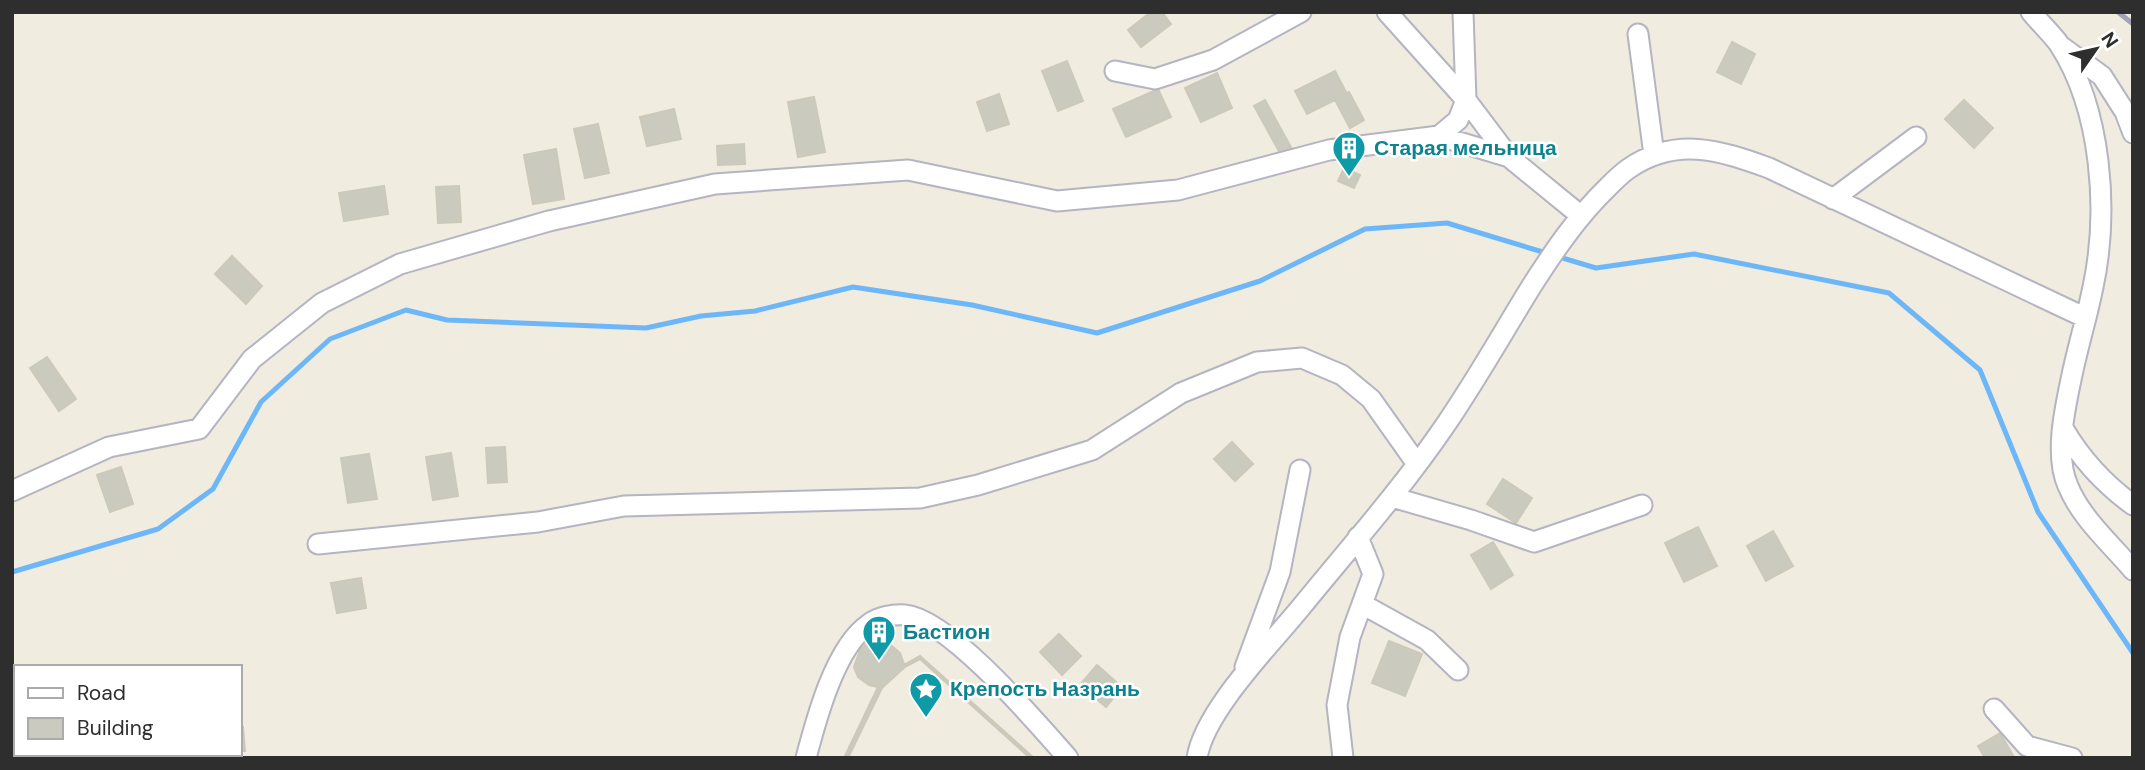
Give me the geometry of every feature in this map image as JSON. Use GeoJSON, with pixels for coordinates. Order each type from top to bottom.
{"type":"FeatureCollection","features":[{"type":"Feature","properties":{"kind":"street"},"geometry":{"type":"LineString","coordinates":[[1115,71],[1155,79],[1213,60],[1301,12]]}},
{"type":"Feature","properties":{"kind":"street"},"geometry":{"type":"LineString","coordinates":[[1387,12],[1466,100],[1509,156],[1580,215]]}},
{"type":"Feature","properties":{"kind":"street"},"geometry":{"type":"LineString","coordinates":[[1439,136],[1458,120],[1466,100],[1463,12]]}},
{"type":"Feature","properties":{"kind":"street"},"geometry":{"type":"LineString","coordinates":[[2031,12],[2059,44],[2102,76],[2125,112],[2133,133]]}},
{"type":"Feature","properties":{"kind":"street"},"geometry":{"type":"LineString","coordinates":[[1638,34],[1654,155]]}},
{"type":"Feature","properties":{"kind":"street"},"geometry":{"type":"LineString","coordinates":[[2059,44],[2079,83],[2099,160],[2098,243],[2094,285],[2062,427],[2062,458],[2067,485],[2085,514],[2133,570]]}},
{"type":"Feature","properties":{"kind":"street"},"geometry":{"type":"LineString","coordinates":[[12,491],[109,447],[199,429],[252,359],[322,303],[400,264],[549,220],[715,184],[908,170],[1057,201],[1178,190],[1329,150],[1394,144],[1439,136],[1509,156]]}},
{"type":"Feature","properties":{"kind":"street"},"geometry":{"type":"LineString","coordinates":[[1833,199],[1916,137]]}},
{"type":"Feature","properties":{"kind":"street"},"geometry":{"type":"LineString","coordinates":[[1198,758],[1213,719],[1238,684],[1392,497],[1445,426],[1561,240],[1580,215],[1627,169],[1654,155],[1692,147],[1726,152],[1769,167],[2086,318]]}},
{"type":"Feature","properties":{"kind":"street"},"geometry":{"type":"LineString","coordinates":[[318,544],[538,522],[624,506],[920,498],[978,485],[1092,450],[1181,393],[1258,362],[1302,358],[1342,375],[1371,399],[1418,464]]}},
{"type":"Feature","properties":{"kind":"street"},"geometry":{"type":"LineString","coordinates":[[2062,427],[2077,453],[2111,489],[2133,505]]}},
{"type":"Feature","properties":{"kind":"street"},"geometry":{"type":"LineString","coordinates":[[1238,684],[1280,572],[1300,470]]}},
{"type":"Feature","properties":{"kind":"street"},"geometry":{"type":"LineString","coordinates":[[1392,497],[1534,542],[1642,505]]}},
{"type":"Feature","properties":{"kind":"street"},"geometry":{"type":"LineString","coordinates":[[1343,758],[1337,705],[1350,637],[1373,574],[1358,537]]}},
{"type":"Feature","properties":{"kind":"street"},"geometry":{"type":"LineString","coordinates":[[1362,604],[1427,640],[1458,670]]}},
{"type":"Feature","properties":{"kind":"street"},"geometry":{"type":"LineString","coordinates":[[806,758],[819,707],[854,639],[869,624],[887,616],[906,615],[930,624],[957,642],[1028,713],[1068,758]]}},
{"type":"Feature","properties":{"kind":"street"},"geometry":{"type":"LineString","coordinates":[[1994,709],[2026,746],[2073,758]]}},
{"type":"Feature","properties":{"kind":"building"},"geometry":{"type":"Polygon","coordinates":[[[1151,12],[1162,12],[1171,24],[1141,47],[1128,30],[1151,12]]]}},
{"type":"Feature","properties":{"kind":"building"},"geometry":{"type":"Polygon","coordinates":[[[1732,42],[1755,54],[1741,84],[1717,72],[1732,42]]]}},
{"type":"Feature","properties":{"kind":"building"},"geometry":{"type":"Polygon","coordinates":[[[1067,61],[1083,101],[1058,111],[1042,71],[1067,61]]]}},
{"type":"Feature","properties":{"kind":"building"},"geometry":{"type":"Polygon","coordinates":[[[1335,71],[1347,94],[1307,114],[1295,91],[1335,71]]]}},
{"type":"Feature","properties":{"kind":"building"},"geometry":{"type":"Polygon","coordinates":[[[1217,73],[1232,108],[1201,122],[1185,88],[1217,73]]]}},
{"type":"Feature","properties":{"kind":"building"},"geometry":{"type":"Polygon","coordinates":[[[1158,89],[1171,117],[1126,137],[1113,109],[1158,89]]]}},
{"type":"Feature","properties":{"kind":"building"},"geometry":{"type":"Polygon","coordinates":[[[1349,92],[1364,120],[1350,128],[1335,100],[1349,92]]]}},
{"type":"Feature","properties":{"kind":"building"},"geometry":{"type":"Polygon","coordinates":[[[999,94],[1009,124],[987,131],[977,102],[999,94]]]}},
{"type":"Feature","properties":{"kind":"building"},"geometry":{"type":"Polygon","coordinates":[[[814,97],[825,152],[798,157],[788,102],[814,97]]]}},
{"type":"Feature","properties":{"kind":"building"},"geometry":{"type":"Polygon","coordinates":[[[1265,100],[1292,149],[1281,155],[1254,106],[1265,100]]]}},
{"type":"Feature","properties":{"kind":"building"},"geometry":{"type":"Polygon","coordinates":[[[1964,100],[1993,128],[1974,148],[1945,119],[1964,100]]]}},
{"type":"Feature","properties":{"kind":"building"},"geometry":{"type":"Polygon","coordinates":[[[674,109],[681,139],[647,146],[640,117],[674,109]]]}},
{"type":"Feature","properties":{"kind":"building"},"geometry":{"type":"Polygon","coordinates":[[[598,124],[609,173],[585,178],[574,129],[598,124]]]}},
{"type":"Feature","properties":{"kind":"building"},"geometry":{"type":"Polygon","coordinates":[[[744,144],[745,164],[718,165],[717,146],[744,144]]]}},
{"type":"Feature","properties":{"kind":"building"},"geometry":{"type":"Polygon","coordinates":[[[556,149],[564,199],[533,204],[524,155],[556,149]]]}},
{"type":"Feature","properties":{"kind":"building","name":"Старая мельница"},"geometry":{"type":"Polygon","coordinates":[[[1344,168],[1360,175],[1354,188],[1338,181],[1344,168]]]}},
{"type":"Feature","properties":{"kind":"building"},"geometry":{"type":"Polygon","coordinates":[[[384,186],[388,214],[344,221],[339,193],[384,186]]]}},
{"type":"Feature","properties":{"kind":"building"},"geometry":{"type":"Polygon","coordinates":[[[459,186],[461,222],[438,223],[436,187],[459,186]]]}},
{"type":"Feature","properties":{"kind":"building"},"geometry":{"type":"Polygon","coordinates":[[[232,256],[262,286],[246,304],[215,274],[232,256]]]}},
{"type":"Feature","properties":{"kind":"building"},"geometry":{"type":"Polygon","coordinates":[[[47,357],[76,399],[59,411],[30,368],[47,357]]]}},
{"type":"Feature","properties":{"kind":"building"},"geometry":{"type":"Polygon","coordinates":[[[1232,442],[1253,464],[1235,481],[1214,459],[1232,442]]]}},
{"type":"Feature","properties":{"kind":"building"},"geometry":{"type":"Polygon","coordinates":[[[505,447],[507,482],[488,483],[486,448],[505,447]]]}},
{"type":"Feature","properties":{"kind":"building"},"geometry":{"type":"Polygon","coordinates":[[[451,453],[458,496],[433,500],[426,457],[451,453]]]}},
{"type":"Feature","properties":{"kind":"building"},"geometry":{"type":"Polygon","coordinates":[[[369,454],[377,499],[348,503],[341,458],[369,454]]]}},
{"type":"Feature","properties":{"kind":"building"},"geometry":{"type":"Polygon","coordinates":[[[121,467],[133,504],[110,512],[97,475],[121,467]]]}},
{"type":"Feature","properties":{"kind":"building"},"geometry":{"type":"Polygon","coordinates":[[[1503,479],[1532,498],[1516,523],[1487,504],[1503,479]]]}},
{"type":"Feature","properties":{"kind":"building"},"geometry":{"type":"Polygon","coordinates":[[[1698,527],[1717,566],[1684,582],[1665,543],[1698,527]]]}},
{"type":"Feature","properties":{"kind":"building"},"geometry":{"type":"Polygon","coordinates":[[[1773,531],[1793,566],[1766,581],[1747,546],[1773,531]]]}},
{"type":"Feature","properties":{"kind":"building"},"geometry":{"type":"Polygon","coordinates":[[[1493,542],[1513,575],[1491,589],[1471,555],[1493,542]]]}},
{"type":"Feature","properties":{"kind":"building"},"geometry":{"type":"Polygon","coordinates":[[[361,578],[366,608],[337,613],[331,583],[361,578]]]}},
{"type":"Feature","properties":{"kind":"building"},"geometry":{"type":"Polygon","coordinates":[[[1059,634],[1081,656],[1062,675],[1040,652],[1059,634]]]}},
{"type":"Feature","properties":{"kind":"building","name":"Бастион"},"geometry":{"type":"Polygon","coordinates":[[[880,641],[891,645],[900,653],[905,667],[882,688],[869,685],[858,677],[854,667],[860,650],[868,642],[880,641]]]}},
{"type":"Feature","properties":{"kind":"building"},"geometry":{"type":"Polygon","coordinates":[[[1389,641],[1422,654],[1405,696],[1372,683],[1389,641]]]}},
{"type":"Feature","properties":{"kind":"building"},"geometry":{"type":"Polygon","coordinates":[[[920,656],[1034,758],[1030,758],[920,659],[905,667],[904,665],[920,656]]]}},
{"type":"Feature","properties":{"kind":"building"},"geometry":{"type":"Polygon","coordinates":[[[1097,665],[1122,687],[1106,707],[1080,685],[1097,665]]]}},
{"type":"Feature","properties":{"kind":"building"},"geometry":{"type":"Polygon","coordinates":[[[878,687],[882,688],[848,758],[844,758],[878,687]]]}},
{"type":"Feature","properties":{"kind":"building"},"geometry":{"type":"Polygon","coordinates":[[[243,727],[245,751],[242,751],[243,727]]]}},
{"type":"Feature","properties":{"kind":"building"},"geometry":{"type":"Polygon","coordinates":[[[2000,733],[2014,757],[1985,758],[1978,746],[2000,733]]]}},
{"type":"Feature","properties":{"kind":"waterway"},"geometry":{"type":"LineString","coordinates":[[12,572],[158,529],[213,489],[261,402],[330,339],[406,310],[447,320],[646,328],[701,316],[755,311],[853,287],[972,305],[1097,333],[1260,281],[1365,229],[1447,223],[1546,253]]}},
{"type":"Feature","properties":{"kind":"waterway"},"geometry":{"type":"LineString","coordinates":[[1556,256],[1596,268],[1694,254],[1889,293],[1980,370],[2038,512],[2133,653]]}},
{"type":"Feature","properties":{"kind":"railway"},"geometry":{"type":"LineString","coordinates":[[2118,12],[2133,24]]}},
{"type":"Feature","properties":{"kind":"place","name":"Старая мельница"},"geometry":{"type":"Point","coordinates":[1349,178]}},
{"type":"Feature","properties":{"kind":"place","name":"Бастион"},"geometry":{"type":"Point","coordinates":[879,662]}},
{"type":"Feature","properties":{"kind":"place","name":"Крепость Назрань"},"geometry":{"type":"Point","coordinates":[926,719]}}]}
